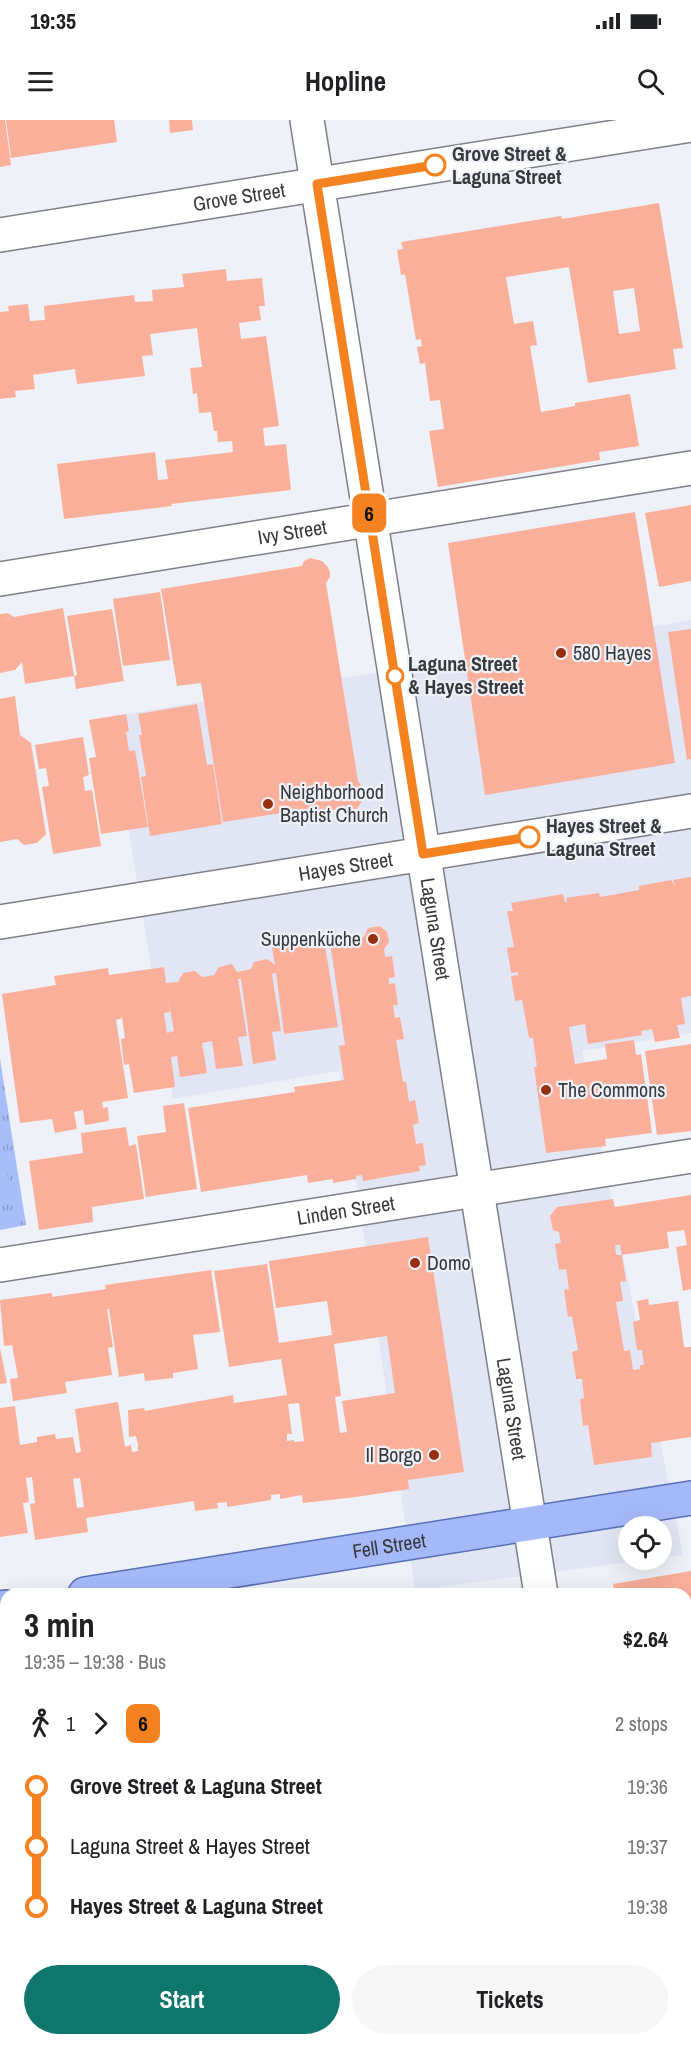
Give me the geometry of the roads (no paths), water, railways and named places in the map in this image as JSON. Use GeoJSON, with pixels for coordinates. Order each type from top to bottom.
{"type":"FeatureCollection","features":[{"type":"Feature","properties":{"kind":"main road","name":"Fell Street"},"geometry":{"type":"LineString","coordinates":[[123,1588],[691,1498]]}},
{"type":"Feature","properties":{"kind":"street","name":"Laguna Street"},"geometry":{"type":"LineString","coordinates":[[307,120],[541,1588]]}},
{"type":"Feature","properties":{"kind":"street","name":"Grove Street"},"geometry":{"type":"LineString","coordinates":[[0,235],[691,124]]}},
{"type":"Feature","properties":{"kind":"street","name":"Ivy Street"},"geometry":{"type":"LineString","coordinates":[[0,579],[691,468]]}},
{"type":"Feature","properties":{"kind":"street","name":"Hayes Street"},"geometry":{"type":"LineString","coordinates":[[0,922],[691,811]]}},
{"type":"Feature","properties":{"kind":"street","name":"Linden Street"},"geometry":{"type":"LineString","coordinates":[[0,1265],[691,1156]]}},
{"type":"Feature","properties":{"kind":"place","name":"Grove Street & Laguna Street"},"geometry":{"type":"Point","coordinates":[435,165]}},
{"type":"Feature","properties":{"kind":"place","name":"580 Hayes"},"geometry":{"type":"Point","coordinates":[561,653]}},
{"type":"Feature","properties":{"kind":"place","name":"Laguna Street & Hayes Street"},"geometry":{"type":"Point","coordinates":[395,676]}},
{"type":"Feature","properties":{"kind":"place","name":"Neighborhood Baptist Church"},"geometry":{"type":"Point","coordinates":[268,804]}},
{"type":"Feature","properties":{"kind":"place","name":"Hayes Street & Laguna Street"},"geometry":{"type":"Point","coordinates":[529,837]}},
{"type":"Feature","properties":{"kind":"place","name":"Suppenküche"},"geometry":{"type":"Point","coordinates":[373,939]}},
{"type":"Feature","properties":{"kind":"place","name":"The Commons"},"geometry":{"type":"Point","coordinates":[546,1090]}},
{"type":"Feature","properties":{"kind":"place","name":"Domo"},"geometry":{"type":"Point","coordinates":[415,1263]}},
{"type":"Feature","properties":{"kind":"place","name":"Il Borgo"},"geometry":{"type":"Point","coordinates":[434,1455]}}]}
